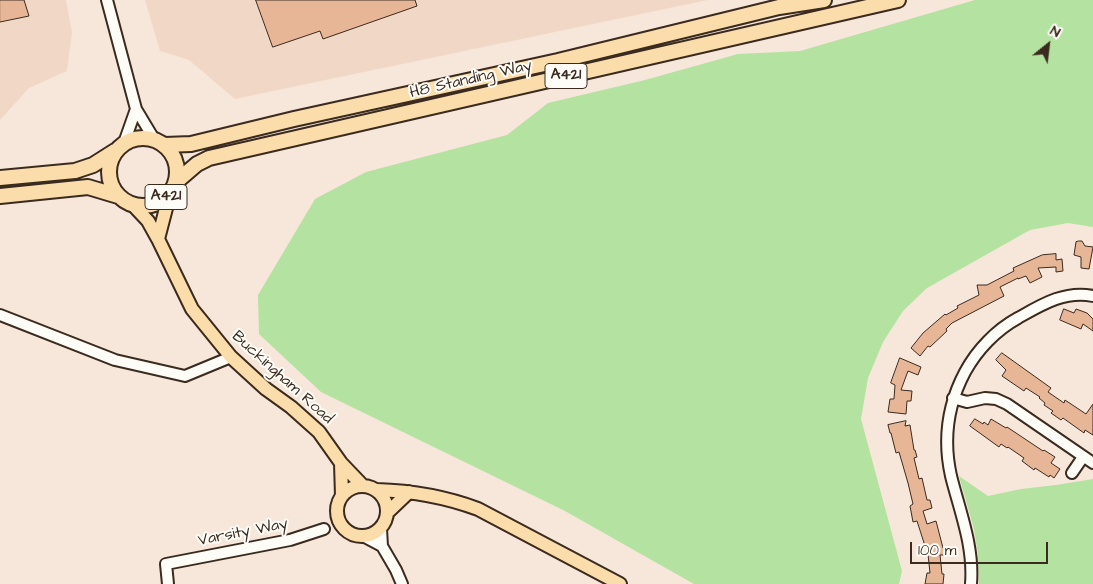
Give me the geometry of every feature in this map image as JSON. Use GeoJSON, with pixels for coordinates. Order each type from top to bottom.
{"type":"FeatureCollection","features":[{"type":"Feature","properties":{"kind":"highway","name":"H8 Standing Way"},"geometry":{"type":"LineString","coordinates":[[159,142],[191,144],[549,63],[779,7],[824,0]]}},
{"type":"Feature","properties":{"kind":"highway","name":"H8 Standing Way"},"geometry":{"type":"LineString","coordinates":[[173,188],[197,164],[209,158],[227,153],[898,0]]}},
{"type":"Feature","properties":{"kind":"highway","name":"A421"},"geometry":{"type":"LineString","coordinates":[[0,178],[75,171],[94,165],[134,139],[144,138],[159,142],[172,153],[176,162],[177,172],[173,188],[162,200],[153,205],[133,205],[118,196],[88,187],[0,196]]}},
{"type":"Feature","properties":{"kind":"highway"},"geometry":{"type":"LineString","coordinates":[[118,196],[112,188],[109,179],[109,169],[111,159],[120,147]]}},
{"type":"Feature","properties":{"kind":"main road"},"geometry":{"type":"LineString","coordinates":[[158,238],[173,188]]}},
{"type":"Feature","properties":{"kind":"main road","name":"Buckingham Road"},"geometry":{"type":"LineString","coordinates":[[133,205],[148,221],[158,238],[192,309],[230,357],[319,432],[341,463],[363,486]]}},
{"type":"Feature","properties":{"kind":"main road"},"geometry":{"type":"LineString","coordinates":[[341,463],[342,496],[336,510],[339,523],[347,532],[365,537],[381,529],[388,512],[385,500],[377,490]]}},
{"type":"Feature","properties":{"kind":"main road"},"geometry":{"type":"LineString","coordinates":[[342,496],[354,487],[363,486],[377,490],[409,492],[448,499],[478,509],[620,584]]}},
{"type":"Feature","properties":{"kind":"main road"},"geometry":{"type":"LineString","coordinates":[[388,512],[409,492]]}},
{"type":"Feature","properties":{"kind":"street"},"geometry":{"type":"LineString","coordinates":[[107,0],[136,109],[159,142]]}},
{"type":"Feature","properties":{"kind":"street"},"geometry":{"type":"LineString","coordinates":[[120,147],[136,109]]}},
{"type":"Feature","properties":{"kind":"street"},"geometry":{"type":"LineString","coordinates":[[971,584],[971,558],[968,537],[951,475],[948,455],[946,431],[953,398],[963,375],[978,353],[1001,329],[1057,298],[1073,295],[1093,296]]}},
{"type":"Feature","properties":{"kind":"street"},"geometry":{"type":"LineString","coordinates":[[0,315],[115,360],[185,376],[230,357]]}},
{"type":"Feature","properties":{"kind":"street"},"geometry":{"type":"LineString","coordinates":[[953,398],[967,402],[990,398],[1007,404],[1093,463]]}},
{"type":"Feature","properties":{"kind":"street"},"geometry":{"type":"LineString","coordinates":[[1072,473],[1083,457]]}},
{"type":"Feature","properties":{"kind":"street","name":"Varsity Way"},"geometry":{"type":"LineString","coordinates":[[168,584],[166,564],[290,540],[324,529]]}},
{"type":"Feature","properties":{"kind":"street"},"geometry":{"type":"LineString","coordinates":[[381,529],[382,546],[402,584]]}},
{"type":"Feature","properties":{"kind":"street"},"geometry":{"type":"LineString","coordinates":[[365,537],[382,546]]}},
{"type":"Feature","properties":{"kind":"shaded area"},"geometry":{"type":"Polygon","coordinates":[[[0,0],[66,0],[72,32],[67,71],[29,88],[0,120],[0,0]]]}},
{"type":"Feature","properties":{"kind":"shaded area"},"geometry":{"type":"Polygon","coordinates":[[[145,0],[708,0],[235,99],[189,60],[160,51],[145,0]]]}},
{"type":"Feature","properties":{"kind":"green space"},"geometry":{"type":"Polygon","coordinates":[[[975,0],[1093,0],[1093,227],[1068,223],[1030,230],[927,288],[903,311],[883,342],[868,378],[861,419],[902,571],[899,584],[694,584],[565,511],[321,392],[259,334],[258,295],[315,199],[366,172],[507,135],[548,103],[645,80],[738,54],[800,51],[975,0]]]}},
{"type":"Feature","properties":{"kind":"green space"},"geometry":{"type":"Polygon","coordinates":[[[959,476],[988,496],[1021,489],[1093,479],[1093,584],[979,584],[978,554],[974,529],[959,476]]]}},
{"type":"Feature","properties":{"kind":"building"},"geometry":{"type":"Polygon","coordinates":[[[0,0],[24,0],[29,16],[0,22],[0,0]]]}},
{"type":"Feature","properties":{"kind":"building"},"geometry":{"type":"Polygon","coordinates":[[[256,0],[415,0],[417,6],[323,39],[320,31],[273,47],[256,0]]]}},
{"type":"Feature","properties":{"kind":"building"},"geometry":{"type":"Polygon","coordinates":[[[1082,241],[1085,246],[1093,247],[1089,269],[1081,268],[1081,257],[1074,255],[1076,242],[1082,241]]]}},
{"type":"Feature","properties":{"kind":"building"},"geometry":{"type":"Polygon","coordinates":[[[1056,254],[1056,260],[1062,259],[1063,271],[1056,272],[1056,267],[1038,268],[1042,277],[1030,283],[1026,276],[1000,287],[1004,296],[952,323],[946,329],[947,331],[930,347],[928,346],[920,356],[911,348],[923,333],[945,314],[979,295],[977,285],[987,285],[1014,271],[1013,268],[1042,255],[1056,254]]]}},
{"type":"Feature","properties":{"kind":"building"},"geometry":{"type":"Polygon","coordinates":[[[1064,309],[1074,313],[1076,309],[1087,313],[1093,319],[1093,331],[1083,324],[1081,329],[1060,320],[1064,309]]]}},
{"type":"Feature","properties":{"kind":"building"},"geometry":{"type":"Polygon","coordinates":[[[1002,353],[1051,388],[1048,392],[1064,403],[1065,400],[1086,414],[1093,404],[1093,435],[1085,430],[1084,433],[1063,418],[1061,420],[1051,413],[1053,411],[1044,405],[1045,403],[1040,397],[1026,388],[1024,391],[1002,376],[1006,370],[996,360],[1002,353]]]}},
{"type":"Feature","properties":{"kind":"building"},"geometry":{"type":"Polygon","coordinates":[[[900,358],[921,367],[918,375],[908,371],[901,390],[912,391],[911,401],[907,401],[906,414],[888,412],[890,399],[894,399],[895,385],[891,383],[900,358]]]}},
{"type":"Feature","properties":{"kind":"building"},"geometry":{"type":"Polygon","coordinates":[[[975,419],[988,425],[991,419],[1007,427],[1055,457],[1051,463],[1060,469],[1054,478],[1035,468],[1034,470],[1022,461],[1024,458],[1008,447],[1001,444],[999,447],[970,426],[975,419]]]}},
{"type":"Feature","properties":{"kind":"building"},"geometry":{"type":"Polygon","coordinates":[[[906,421],[905,426],[910,425],[917,457],[914,458],[919,479],[922,478],[927,500],[930,500],[932,508],[923,511],[927,524],[936,521],[944,547],[945,555],[940,555],[942,574],[944,574],[943,584],[925,584],[927,573],[930,573],[927,545],[925,546],[917,521],[913,522],[910,506],[913,504],[908,483],[899,452],[896,453],[888,425],[906,421]]]}}]}
